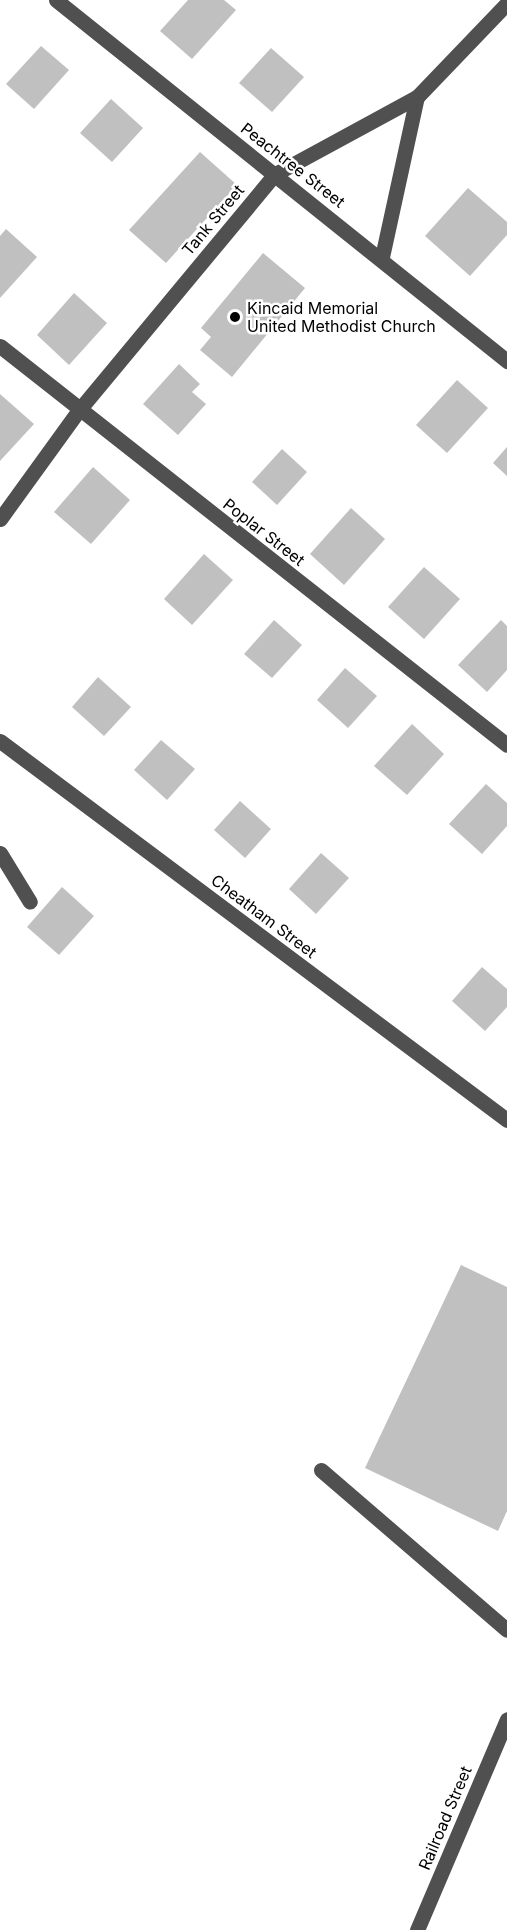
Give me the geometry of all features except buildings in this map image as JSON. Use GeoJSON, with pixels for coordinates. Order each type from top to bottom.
{"type":"FeatureCollection","features":[{"type":"Feature","properties":{"kind":"street","name":"Peachtree Street"},"geometry":{"type":"LineString","coordinates":[[56,0],[382,257],[507,361]]}},
{"type":"Feature","properties":{"kind":"street","name":"Tank Street"},"geometry":{"type":"LineString","coordinates":[[0,519],[80,410],[275,174],[417,97],[507,3]]}},
{"type":"Feature","properties":{"kind":"street"},"geometry":{"type":"LineString","coordinates":[[382,257],[417,97]]}},
{"type":"Feature","properties":{"kind":"street","name":"Poplar Street"},"geometry":{"type":"LineString","coordinates":[[0,346],[507,745]]}},
{"type":"Feature","properties":{"kind":"street","name":"Cheatham Street"},"geometry":{"type":"LineString","coordinates":[[0,741],[507,1120]]}},
{"type":"Feature","properties":{"kind":"street"},"geometry":{"type":"LineString","coordinates":[[0,853],[30,902]]}},
{"type":"Feature","properties":{"kind":"street"},"geometry":{"type":"LineString","coordinates":[[321,1470],[507,1630]]}},
{"type":"Feature","properties":{"kind":"street","name":"Railroad Street"},"geometry":{"type":"LineString","coordinates":[[417,1930],[507,1719]]}},
{"type":"Feature","properties":{"kind":"place","name":"Kincaid Memorial United Methodist Church"},"geometry":{"type":"Point","coordinates":[235,317]}}]}
